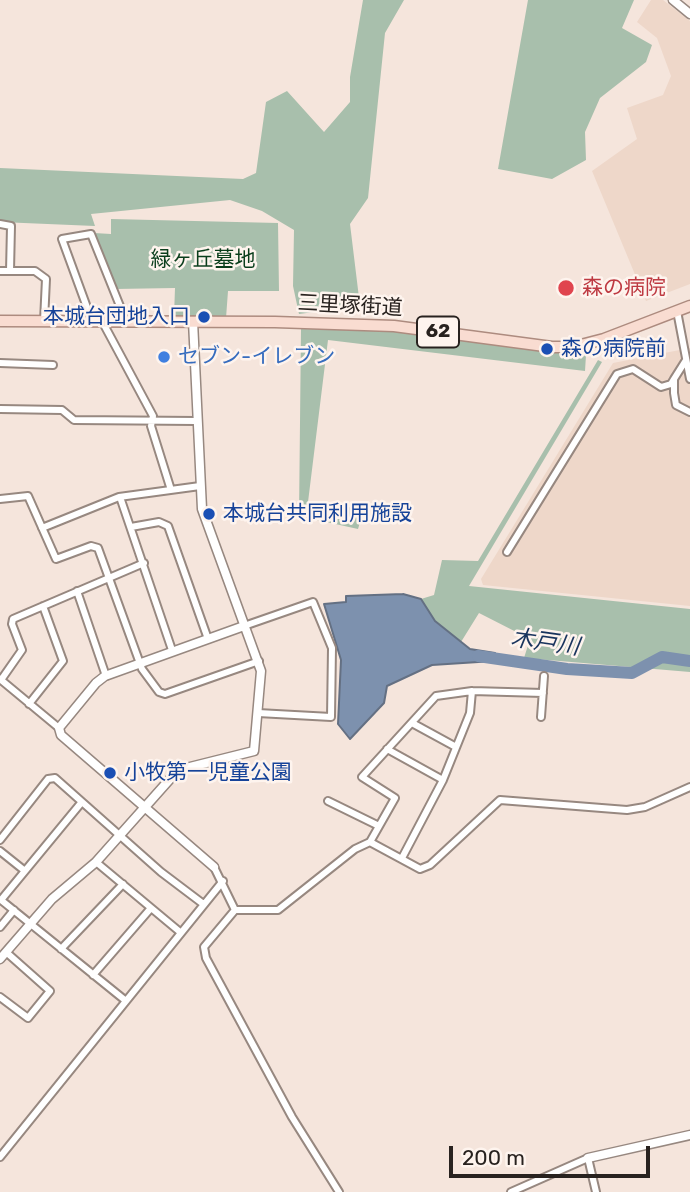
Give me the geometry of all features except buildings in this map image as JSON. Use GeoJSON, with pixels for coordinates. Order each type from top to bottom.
{"type":"FeatureCollection","features":[{"type":"Feature","properties":{"kind":"main road","name":"三里塚街道"},"geometry":{"type":"LineString","coordinates":[[0,321],[193,321],[394,326],[552,347],[573,346],[604,339],[690,306]]}},
{"type":"Feature","properties":{"kind":"street"},"geometry":{"type":"LineString","coordinates":[[673,0],[690,14]]}},
{"type":"Feature","properties":{"kind":"street"},"geometry":{"type":"LineString","coordinates":[[0,224],[11,226],[10,271]]}},
{"type":"Feature","properties":{"kind":"street"},"geometry":{"type":"LineString","coordinates":[[126,321],[92,234],[62,239],[97,321],[153,421],[151,426],[171,490]]}},
{"type":"Feature","properties":{"kind":"street"},"geometry":{"type":"LineString","coordinates":[[0,271],[35,271],[46,279],[44,321]]}},
{"type":"Feature","properties":{"kind":"street"},"geometry":{"type":"LineString","coordinates":[[677,311],[690,379]]}},
{"type":"Feature","properties":{"kind":"street"},"geometry":{"type":"LineString","coordinates":[[0,997],[29,1018],[50,991],[3,955],[30,923],[96,862],[145,806],[184,767],[254,751],[259,661],[206,522],[200,486],[193,321]]}},
{"type":"Feature","properties":{"kind":"street"},"geometry":{"type":"LineString","coordinates":[[508,552],[617,374],[633,369],[662,387],[671,384],[686,360]]}},
{"type":"Feature","properties":{"kind":"street"},"geometry":{"type":"LineString","coordinates":[[0,363],[53,365]]}},
{"type":"Feature","properties":{"kind":"street"},"geometry":{"type":"LineString","coordinates":[[674,379],[676,405],[690,412]]}},
{"type":"Feature","properties":{"kind":"street"},"geometry":{"type":"LineString","coordinates":[[0,409],[62,410],[75,420],[196,421]]}},
{"type":"Feature","properties":{"kind":"street"},"geometry":{"type":"LineString","coordinates":[[42,528],[120,497],[200,486]]}},
{"type":"Feature","properties":{"kind":"street"},"geometry":{"type":"LineString","coordinates":[[0,499],[28,496],[56,559],[91,546],[98,548],[140,663],[159,692],[165,694],[259,661]]}},
{"type":"Feature","properties":{"kind":"street"},"geometry":{"type":"LineString","coordinates":[[120,497],[172,650]]}},
{"type":"Feature","properties":{"kind":"street"},"geometry":{"type":"LineString","coordinates":[[131,527],[159,523],[168,526],[208,639]]}},
{"type":"Feature","properties":{"kind":"street"},"geometry":{"type":"LineString","coordinates":[[144,562],[12,621],[22,650],[1,680],[59,728],[61,735],[214,867],[223,881],[230,905],[235,910],[278,910],[355,849],[370,842],[395,798],[362,777],[440,694],[472,691],[543,693]]}},
{"type":"Feature","properties":{"kind":"street"},"geometry":{"type":"LineString","coordinates":[[77,591],[106,676]]}},
{"type":"Feature","properties":{"kind":"street"},"geometry":{"type":"LineString","coordinates":[[59,728],[96,683],[106,676],[172,650],[313,602],[332,648],[331,717],[258,713]]}},
{"type":"Feature","properties":{"kind":"street"},"geometry":{"type":"LineString","coordinates":[[29,704],[63,661],[43,606]]}},
{"type":"Feature","properties":{"kind":"street"},"geometry":{"type":"LineString","coordinates":[[541,717],[544,677]]}},
{"type":"Feature","properties":{"kind":"street"},"geometry":{"type":"LineString","coordinates":[[402,858],[443,780],[470,713],[472,691]]}},
{"type":"Feature","properties":{"kind":"street"},"geometry":{"type":"LineString","coordinates":[[412,723],[456,747]]}},
{"type":"Feature","properties":{"kind":"street"},"geometry":{"type":"LineString","coordinates":[[387,749],[443,780]]}},
{"type":"Feature","properties":{"kind":"street"},"geometry":{"type":"LineString","coordinates":[[0,840],[48,779],[55,778],[81,803],[202,903]]}},
{"type":"Feature","properties":{"kind":"street"},"geometry":{"type":"LineString","coordinates":[[370,842],[420,869],[430,865],[500,800],[627,810],[645,807],[690,787]]}},
{"type":"Feature","properties":{"kind":"street"},"geometry":{"type":"LineString","coordinates":[[328,801],[379,826]]}},
{"type":"Feature","properties":{"kind":"street"},"geometry":{"type":"LineString","coordinates":[[81,803],[1,900],[126,1001]]}},
{"type":"Feature","properties":{"kind":"street"},"geometry":{"type":"LineString","coordinates":[[0,851],[25,871]]}},
{"type":"Feature","properties":{"kind":"street"},"geometry":{"type":"LineString","coordinates":[[96,862],[180,932]]}},
{"type":"Feature","properties":{"kind":"street"},"geometry":{"type":"LineString","coordinates":[[0,1157],[202,903],[223,881]]}},
{"type":"Feature","properties":{"kind":"street"},"geometry":{"type":"LineString","coordinates":[[61,949],[123,884]]}},
{"type":"Feature","properties":{"kind":"street"},"geometry":{"type":"LineString","coordinates":[[93,975],[151,908]]}},
{"type":"Feature","properties":{"kind":"street"},"geometry":{"type":"LineString","coordinates":[[0,927],[14,910]]}},
{"type":"Feature","properties":{"kind":"street"},"geometry":{"type":"LineString","coordinates":[[235,910],[206,943],[204,954],[292,1116],[338,1192]]}},
{"type":"Feature","properties":{"kind":"street"},"geometry":{"type":"LineString","coordinates":[[511,1192],[588,1158],[690,1135]]}},
{"type":"Feature","properties":{"kind":"street"},"geometry":{"type":"LineString","coordinates":[[588,1158],[596,1192]]}},
{"type":"Feature","properties":{"kind":"shaded area"},"geometry":{"type":"Polygon","coordinates":[[[651,0],[663,0],[690,21],[690,284],[646,301],[592,171],[637,139],[627,108],[663,95],[671,76],[657,38],[637,22],[651,0]]]}},
{"type":"Feature","properties":{"kind":"shaded area"},"geometry":{"type":"Polygon","coordinates":[[[690,348],[690,606],[483,585],[481,579],[613,363],[690,348]]]}},
{"type":"Feature","properties":{"kind":"green space"},"geometry":{"type":"Polygon","coordinates":[[[363,0],[404,0],[385,33],[368,198],[350,224],[360,306],[299,314],[293,286],[294,230],[262,211],[230,200],[91,214],[95,226],[0,222],[0,168],[243,179],[256,173],[266,102],[287,91],[324,132],[350,102],[350,77],[363,0]]]}},
{"type":"Feature","properties":{"kind":"green space"},"geometry":{"type":"Polygon","coordinates":[[[528,0],[634,0],[622,28],[652,45],[646,62],[600,98],[585,132],[586,160],[552,179],[498,169],[528,0]]]}},
{"type":"Feature","properties":{"kind":"green space","name":"緑ヶ丘墓地"},"geometry":{"type":"Polygon","coordinates":[[[111,219],[278,223],[279,291],[228,291],[226,318],[174,316],[175,288],[115,289],[94,233],[111,234],[111,219]]]}},
{"type":"Feature","properties":{"kind":"green space"},"geometry":{"type":"Polygon","coordinates":[[[301,329],[388,330],[586,355],[585,371],[328,340],[308,502],[364,509],[358,529],[299,516],[301,329]]]}},
{"type":"Feature","properties":{"kind":"green space"},"geometry":{"type":"Polygon","coordinates":[[[598,360],[602,362],[469,586],[690,609],[690,672],[524,658],[530,639],[479,613],[461,642],[435,621],[421,599],[434,595],[442,560],[478,561],[598,360]]]}},
{"type":"Feature","properties":{"kind":"water"},"geometry":{"type":"Polygon","coordinates":[[[403,594],[421,599],[435,621],[470,649],[495,653],[494,661],[432,665],[387,686],[384,703],[350,739],[338,724],[341,660],[324,604],[346,602],[346,596],[403,594]]]}},
{"type":"Feature","properties":{"kind":"waterway","name":"木戸川"},"geometry":{"type":"LineString","coordinates":[[478,656],[567,669],[632,673],[662,657],[690,661]]}},
{"type":"Feature","properties":{"kind":"place","name":"森の病院"},"geometry":{"type":"Point","coordinates":[566,288]}},
{"type":"Feature","properties":{"kind":"place","name":"本城台団地入口"},"geometry":{"type":"Point","coordinates":[204,317]}},
{"type":"Feature","properties":{"kind":"place","name":"森の病院前"},"geometry":{"type":"Point","coordinates":[547,349]}},
{"type":"Feature","properties":{"kind":"place","name":"セブン-イレブン"},"geometry":{"type":"Point","coordinates":[164,357]}},
{"type":"Feature","properties":{"kind":"place","name":"本城台共同利用施設"},"geometry":{"type":"Point","coordinates":[209,514]}},
{"type":"Feature","properties":{"kind":"place","name":"小牧第一児童公園"},"geometry":{"type":"Point","coordinates":[110,773]}}]}
